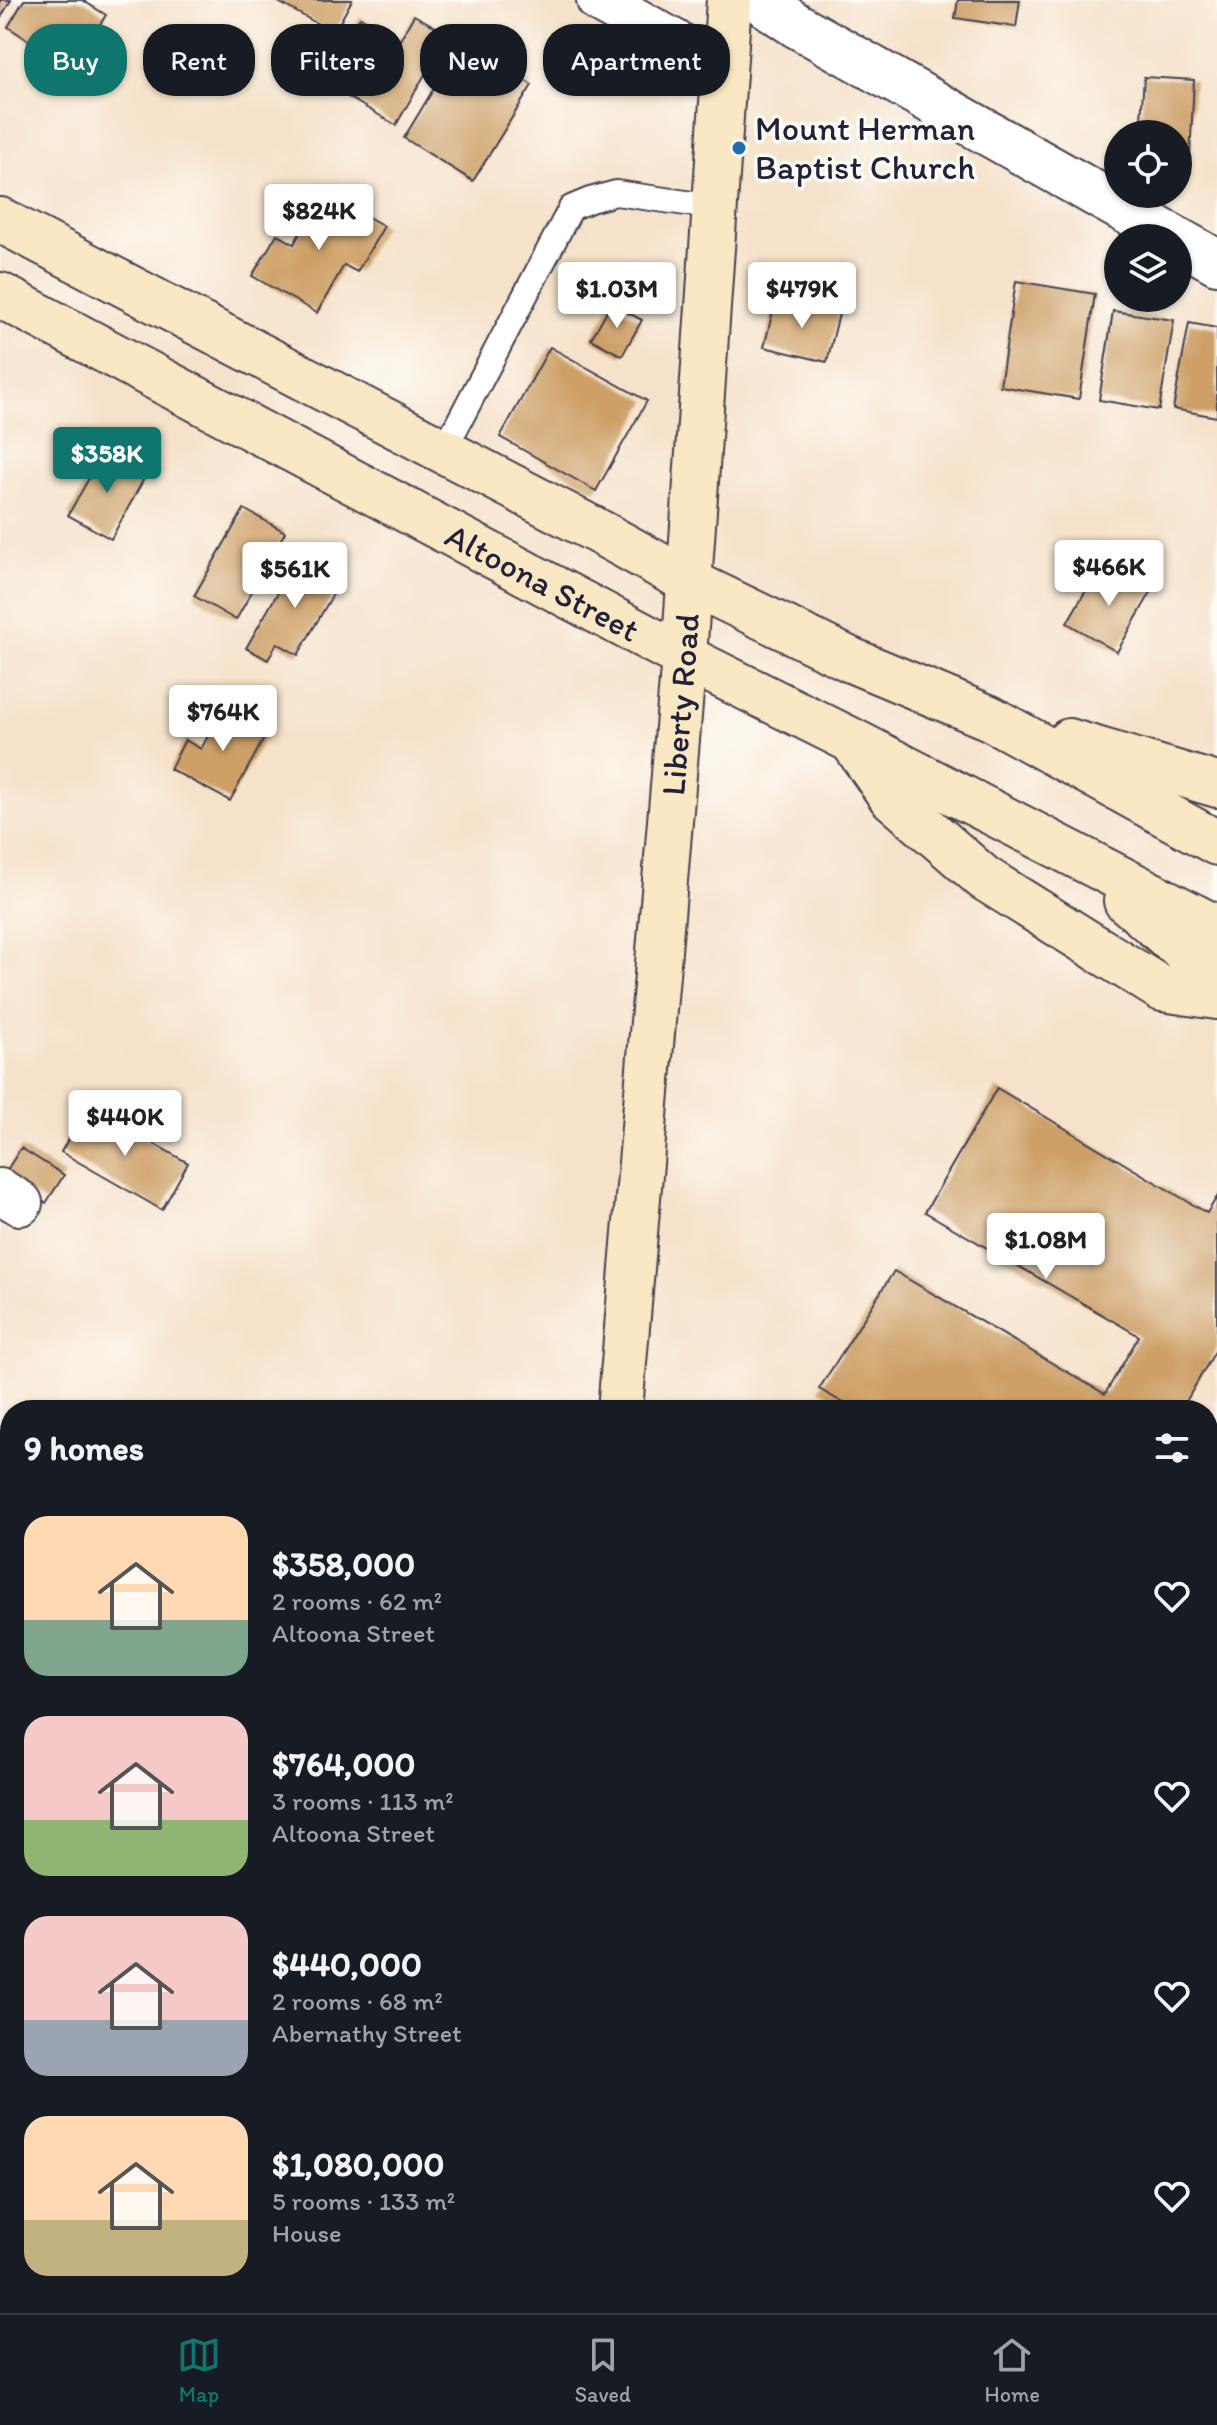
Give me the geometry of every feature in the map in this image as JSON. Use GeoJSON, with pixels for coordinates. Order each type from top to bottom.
{"type":"FeatureCollection","features":[{"type":"Feature","properties":{"kind":"main road","name":"Liberty Road"},"geometry":{"type":"LineString","coordinates":[[727,24],[729,0]]}},
{"type":"Feature","properties":{"kind":"main road","name":"Liberty Road"},"geometry":{"type":"LineString","coordinates":[[621,1400],[684,657],[722,96]]}},
{"type":"Feature","properties":{"kind":"main road","name":"Altoona Street"},"geometry":{"type":"LineString","coordinates":[[0,220],[688,581],[851,660],[990,718],[1217,843]]}},
{"type":"Feature","properties":{"kind":"main road","name":"Altoona Street"},"geometry":{"type":"LineString","coordinates":[[0,295],[684,657],[1217,928]]}},
{"type":"Feature","properties":{"kind":"main road"},"geometry":{"type":"LineString","coordinates":[[990,718],[1217,785]]}},
{"type":"Feature","properties":{"kind":"main road"},"geometry":{"type":"LineString","coordinates":[[851,740],[891,797],[984,878],[1162,989],[1217,997]]}},
{"type":"Feature","properties":{"kind":"main road"},"geometry":{"type":"LineString","coordinates":[[1066,850],[1217,979]]}},
{"type":"Feature","properties":{"kind":"street"},"geometry":{"type":"LineString","coordinates":[[599,0],[642,24]]}},
{"type":"Feature","properties":{"kind":"street"},"geometry":{"type":"LineString","coordinates":[[759,0],[796,25],[1149,224]]}},
{"type":"Feature","properties":{"kind":"street"},"geometry":{"type":"LineString","coordinates":[[1192,248],[1217,262]]}},
{"type":"Feature","properties":{"kind":"lane"},"geometry":{"type":"LineString","coordinates":[[443,452],[571,208],[616,193],[714,207]]}},
{"type":"Feature","properties":{"kind":"building"},"geometry":{"type":"Polygon","coordinates":[[[0,0],[11,0],[0,19],[0,0]]]}},
{"type":"Feature","properties":{"kind":"building"},"geometry":{"type":"Polygon","coordinates":[[[24,0],[82,0],[106,15],[100,24],[24,24],[24,37],[8,27],[24,0]]]}},
{"type":"Feature","properties":{"kind":"building"},"geometry":{"type":"Polygon","coordinates":[[[275,0],[352,0],[339,24],[318,24],[275,0]]]}},
{"type":"Feature","properties":{"kind":"building"},"geometry":{"type":"Polygon","coordinates":[[[958,0],[1020,0],[1016,27],[955,18],[958,0]]]}},
{"type":"Feature","properties":{"kind":"building"},"geometry":{"type":"Polygon","coordinates":[[[414,15],[430,24],[420,24],[420,83],[396,125],[346,96],[404,96],[404,33],[414,15]]]}},
{"type":"Feature","properties":{"kind":"building"},"geometry":{"type":"Polygon","coordinates":[[[360,17],[372,24],[356,24],[360,17]]]}},
{"type":"Feature","properties":{"kind":"building"},"geometry":{"type":"Polygon","coordinates":[[[1144,77],[1194,80],[1192,120],[1141,120],[1144,77]]]}},
{"type":"Feature","properties":{"kind":"building"},"geometry":{"type":"Polygon","coordinates":[[[429,96],[525,96],[473,181],[404,138],[429,96]]]}},
{"type":"Feature","properties":{"kind":"building"},"geometry":{"type":"Polygon","coordinates":[[[323,191],[384,226],[357,272],[344,265],[317,313],[252,276],[277,234],[294,244],[323,191]]]}},
{"type":"Feature","properties":{"kind":"building"},"geometry":{"type":"Polygon","coordinates":[[[1016,281],[1095,294],[1079,399],[1000,386],[1016,281]]]}},
{"type":"Feature","properties":{"kind":"building"},"geometry":{"type":"Polygon","coordinates":[[[776,299],[839,314],[827,362],[764,347],[776,299]]]}},
{"type":"Feature","properties":{"kind":"building"},"geometry":{"type":"Polygon","coordinates":[[[611,304],[642,320],[622,356],[591,339],[611,304]]]}},
{"type":"Feature","properties":{"kind":"building"},"geometry":{"type":"Polygon","coordinates":[[[1113,312],[1174,320],[1159,410],[1099,400],[1113,312]]]}},
{"type":"Feature","properties":{"kind":"building"},"geometry":{"type":"Polygon","coordinates":[[[1189,323],[1217,328],[1217,417],[1173,409],[1189,323]]]}},
{"type":"Feature","properties":{"kind":"building"},"geometry":{"type":"Polygon","coordinates":[[[550,347],[647,401],[596,491],[500,437],[550,347]]]}},
{"type":"Feature","properties":{"kind":"building"},"geometry":{"type":"Polygon","coordinates":[[[104,452],[146,475],[111,539],[68,515],[104,452]]]}},
{"type":"Feature","properties":{"kind":"building"},"geometry":{"type":"Polygon","coordinates":[[[244,509],[285,532],[236,620],[194,596],[244,509]]]}},
{"type":"Feature","properties":{"kind":"building"},"geometry":{"type":"Polygon","coordinates":[[[299,556],[341,580],[298,655],[277,643],[268,660],[246,648],[299,556]]]}},
{"type":"Feature","properties":{"kind":"building"},"geometry":{"type":"Polygon","coordinates":[[[1101,564],[1151,592],[1117,652],[1067,623],[1101,564]]]}},
{"type":"Feature","properties":{"kind":"building"},"geometry":{"type":"Polygon","coordinates":[[[226,703],[270,727],[230,801],[170,769],[185,740],[201,749],[226,703]]]}},
{"type":"Feature","properties":{"kind":"building"},"geometry":{"type":"Polygon","coordinates":[[[997,1088],[1207,1213],[1217,1197],[1217,1348],[1187,1400],[838,1400],[819,1389],[894,1271],[1105,1394],[1139,1336],[925,1212],[997,1088]]]}},
{"type":"Feature","properties":{"kind":"building"},"geometry":{"type":"Polygon","coordinates":[[[87,1106],[188,1163],[162,1210],[61,1152],[87,1106]]]}},
{"type":"Feature","properties":{"kind":"building"},"geometry":{"type":"Polygon","coordinates":[[[21,1148],[64,1175],[46,1203],[3,1176],[21,1148]]]}},
{"type":"Feature","properties":{"kind":"place","name":"Mount Herman Baptist Church"},"geometry":{"type":"Point","coordinates":[739,148]}}]}
